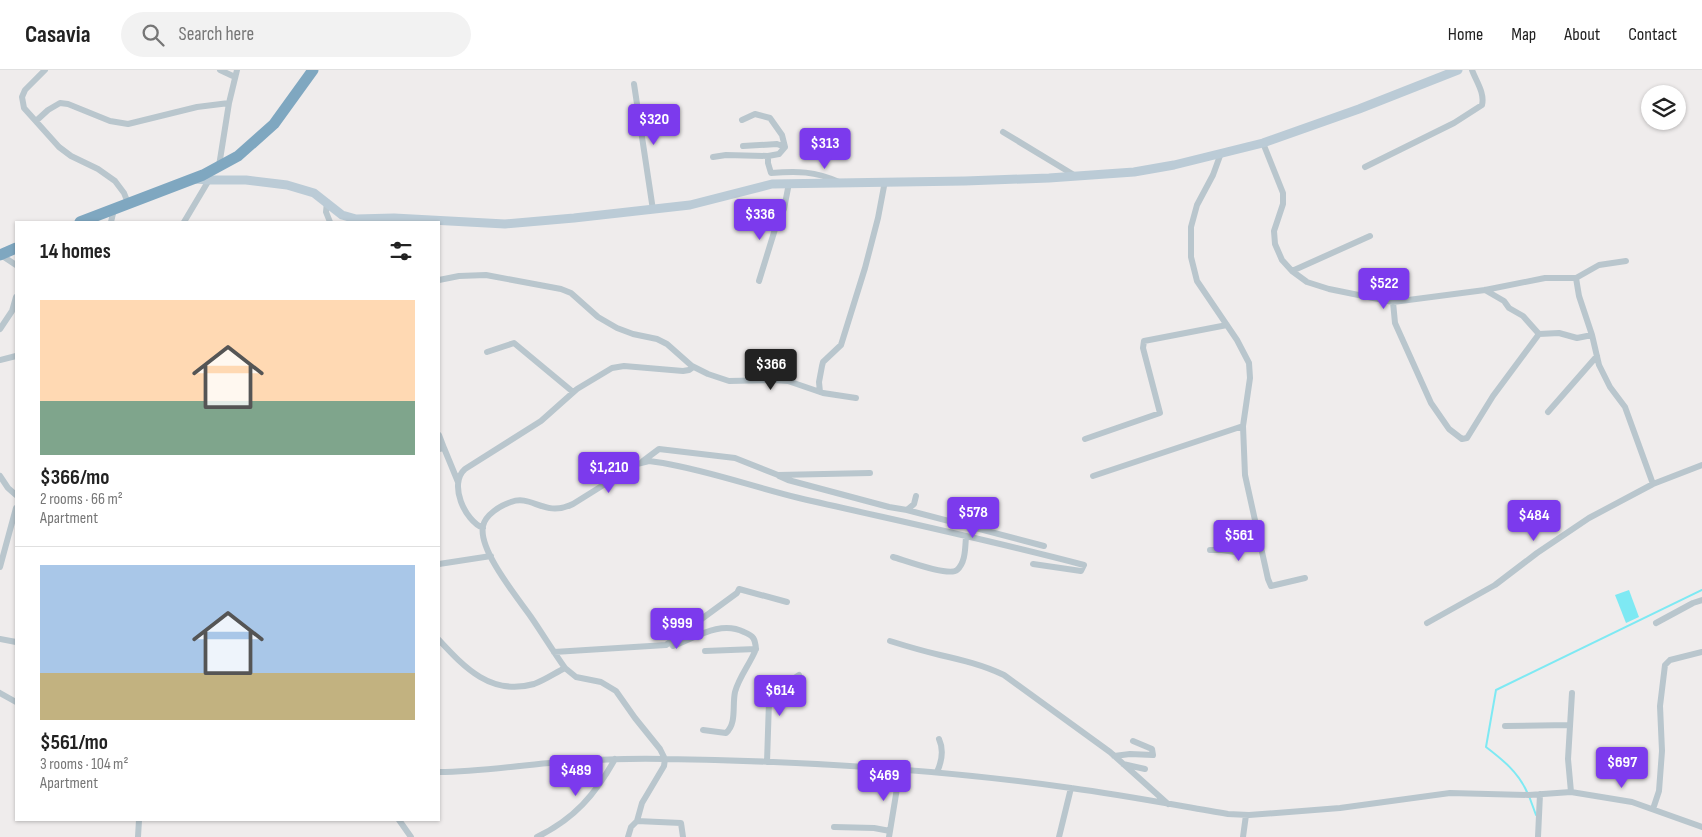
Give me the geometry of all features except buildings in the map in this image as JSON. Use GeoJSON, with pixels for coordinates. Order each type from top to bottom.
{"type":"FeatureCollection","features":[{"type":"Feature","properties":{"kind":"highway"},"geometry":{"type":"LineString","coordinates":[[83,221],[193,179],[219,167],[248,149],[285,110],[314,70]]}},
{"type":"Feature","properties":{"kind":"highway"},"geometry":{"type":"LineString","coordinates":[[0,255],[15,248]]}},
{"type":"Feature","properties":{"kind":"street"},"geometry":{"type":"LineString","coordinates":[[45,70],[25,90],[22,97],[24,108],[52,140],[71,156],[115,181],[124,193],[128,203]]}},
{"type":"Feature","properties":{"kind":"street"},"geometry":{"type":"LineString","coordinates":[[219,167],[229,103],[236,74],[220,70]]}},
{"type":"Feature","properties":{"kind":"street"},"geometry":{"type":"LineString","coordinates":[[440,222],[505,224],[652,210],[713,200],[772,184],[965,181],[1134,172],[1174,165],[1263,143],[1359,109],[1458,70]]}},
{"type":"Feature","properties":{"kind":"street"},"geometry":{"type":"LineString","coordinates":[[1365,167],[1454,123],[1482,105],[1482,96],[1472,70]]}},
{"type":"Feature","properties":{"kind":"street"},"geometry":{"type":"LineString","coordinates":[[634,84],[652,210]]}},
{"type":"Feature","properties":{"kind":"street"},"geometry":{"type":"LineString","coordinates":[[36,121],[48,110],[60,103],[68,104],[110,121],[128,124],[197,106],[229,103]]}},
{"type":"Feature","properties":{"kind":"street"},"geometry":{"type":"LineString","coordinates":[[742,120],[755,114],[770,118],[782,135],[785,147]]}},
{"type":"Feature","properties":{"kind":"street"},"geometry":{"type":"LineString","coordinates":[[1003,132],[1075,176]]}},
{"type":"Feature","properties":{"kind":"street"},"geometry":{"type":"LineString","coordinates":[[1263,143],[1283,194],[1283,204],[1274,230],[1275,244],[1282,260],[1292,271],[1307,282],[1329,289],[1393,302],[1485,290],[1545,278],[1576,278],[1599,265],[1626,261]]}},
{"type":"Feature","properties":{"kind":"street"},"geometry":{"type":"LineString","coordinates":[[743,146],[777,144],[785,147]]}},
{"type":"Feature","properties":{"kind":"street"},"geometry":{"type":"LineString","coordinates":[[713,157],[726,155],[768,156],[779,154],[785,147]]}},
{"type":"Feature","properties":{"kind":"street"},"geometry":{"type":"LineString","coordinates":[[1221,153],[1213,174],[1197,205],[1191,227],[1191,257],[1197,281],[1243,350],[1248,363],[1250,378],[1243,426],[1245,475],[1271,586],[1305,578]]}},
{"type":"Feature","properties":{"kind":"street"},"geometry":{"type":"LineString","coordinates":[[768,156],[771,172],[798,171],[824,175],[838,182]]}},
{"type":"Feature","properties":{"kind":"street"},"geometry":{"type":"LineString","coordinates":[[193,179],[246,180],[287,184],[314,192],[350,220],[389,221]]}},
{"type":"Feature","properties":{"kind":"street"},"geometry":{"type":"LineString","coordinates":[[185,221],[209,180]]}},
{"type":"Feature","properties":{"kind":"street"},"geometry":{"type":"LineString","coordinates":[[820,392],[819,382],[823,362],[841,345],[865,268],[885,182]]}},
{"type":"Feature","properties":{"kind":"street"},"geometry":{"type":"LineString","coordinates":[[759,281],[776,226],[784,209],[789,183]]}},
{"type":"Feature","properties":{"kind":"street"},"geometry":{"type":"LineString","coordinates":[[327,202],[326,212],[330,221]]}},
{"type":"Feature","properties":{"kind":"street"},"geometry":{"type":"LineString","coordinates":[[111,221],[114,209]]}},
{"type":"Feature","properties":{"kind":"street"},"geometry":{"type":"LineString","coordinates":[[757,218],[784,209]]}},
{"type":"Feature","properties":{"kind":"street"},"geometry":{"type":"LineString","coordinates":[[1292,271],[1370,236]]}},
{"type":"Feature","properties":{"kind":"street"},"geometry":{"type":"LineString","coordinates":[[0,255],[15,264]]}},
{"type":"Feature","properties":{"kind":"street"},"geometry":{"type":"LineString","coordinates":[[440,280],[459,276],[486,275],[562,289],[571,293],[598,317],[617,328],[633,334],[657,339],[667,344],[692,366],[708,374],[728,380],[788,381],[820,392],[856,398]]}},
{"type":"Feature","properties":{"kind":"street"},"geometry":{"type":"LineString","coordinates":[[1576,278],[1579,296],[1597,356],[1610,386],[1625,407],[1653,484]]}},
{"type":"Feature","properties":{"kind":"street"},"geometry":{"type":"LineString","coordinates":[[1485,290],[1504,301],[1509,308],[1523,316],[1539,334]]}},
{"type":"Feature","properties":{"kind":"street"},"geometry":{"type":"LineString","coordinates":[[0,329],[12,311],[15,300]]}},
{"type":"Feature","properties":{"kind":"street"},"geometry":{"type":"LineString","coordinates":[[1393,302],[1395,324],[1431,404],[1449,429],[1462,439],[1467,438],[1493,396],[1539,334]]}},
{"type":"Feature","properties":{"kind":"street"},"geometry":{"type":"LineString","coordinates":[[1085,439],[1160,413],[1143,348],[1144,341],[1227,325]]}},
{"type":"Feature","properties":{"kind":"street"},"geometry":{"type":"LineString","coordinates":[[1539,334],[1559,333],[1577,338],[1592,335]]}},
{"type":"Feature","properties":{"kind":"street"},"geometry":{"type":"LineString","coordinates":[[487,352],[514,343],[573,392]]}},
{"type":"Feature","properties":{"kind":"street"},"geometry":{"type":"LineString","coordinates":[[0,360],[15,356]]}},
{"type":"Feature","properties":{"kind":"street"},"geometry":{"type":"LineString","coordinates":[[1548,412],[1597,356]]}},
{"type":"Feature","properties":{"kind":"street"},"geometry":{"type":"LineString","coordinates":[[483,528],[475,524],[469,517],[458,492],[460,475],[465,469],[541,420],[573,392],[595,377],[616,367],[683,371],[691,369],[692,366]]}},
{"type":"Feature","properties":{"kind":"street"},"geometry":{"type":"LineString","coordinates":[[1093,476],[1243,426]]}},
{"type":"Feature","properties":{"kind":"street"},"geometry":{"type":"LineString","coordinates":[[441,448],[458,482]]}},
{"type":"Feature","properties":{"kind":"street"},"geometry":{"type":"LineString","coordinates":[[628,837],[631,827],[637,821],[642,803],[664,766],[665,759],[660,749],[634,718],[616,691],[601,682],[576,677],[565,668],[498,570],[491,556],[483,528],[484,522],[490,515],[509,502],[522,501],[549,509],[562,509],[574,504],[659,449],[734,458],[788,480],[1044,546]]}},
{"type":"Feature","properties":{"kind":"street"},"geometry":{"type":"LineString","coordinates":[[640,463],[648,461],[669,464],[1084,565],[1081,571],[1033,564]]}},
{"type":"Feature","properties":{"kind":"street"},"geometry":{"type":"LineString","coordinates":[[1427,623],[1494,586],[1537,553],[1589,518],[1653,484],[1702,465]]}},
{"type":"Feature","properties":{"kind":"street"},"geometry":{"type":"LineString","coordinates":[[778,475],[870,473]]}},
{"type":"Feature","properties":{"kind":"street"},"geometry":{"type":"LineString","coordinates":[[0,476],[15,494]]}},
{"type":"Feature","properties":{"kind":"street"},"geometry":{"type":"LineString","coordinates":[[907,510],[914,504],[916,496]]}},
{"type":"Feature","properties":{"kind":"street"},"geometry":{"type":"LineString","coordinates":[[0,567],[15,512]]}},
{"type":"Feature","properties":{"kind":"street"},"geometry":{"type":"LineString","coordinates":[[893,557],[929,568],[952,572],[956,570],[964,555],[966,536]]}},
{"type":"Feature","properties":{"kind":"street"},"geometry":{"type":"LineString","coordinates":[[1210,550],[1235,552],[1261,542]]}},
{"type":"Feature","properties":{"kind":"street"},"geometry":{"type":"LineString","coordinates":[[440,564],[491,556]]}},
{"type":"Feature","properties":{"kind":"street"},"geometry":{"type":"LineString","coordinates":[[554,652],[666,645],[739,589],[787,602]]}},
{"type":"Feature","properties":{"kind":"street"},"geometry":{"type":"LineString","coordinates":[[1656,623],[1702,600]]}},
{"type":"Feature","properties":{"kind":"street"},"geometry":{"type":"LineString","coordinates":[[670,642],[673,646],[703,633],[726,628],[741,630],[753,636],[755,640],[756,649],[738,684],[733,711],[734,722],[731,729],[726,733],[703,730]]}},
{"type":"Feature","properties":{"kind":"street"},"geometry":{"type":"LineString","coordinates":[[0,639],[15,642]]}},
{"type":"Feature","properties":{"kind":"street"},"geometry":{"type":"LineString","coordinates":[[440,641],[470,670],[479,677],[494,684],[508,686],[536,683],[565,668]]}},
{"type":"Feature","properties":{"kind":"street"},"geometry":{"type":"LineString","coordinates":[[890,641],[964,660],[990,668],[1004,675],[1114,756],[1168,804]]}},
{"type":"Feature","properties":{"kind":"street"},"geometry":{"type":"LineString","coordinates":[[705,651],[756,649]]}},
{"type":"Feature","properties":{"kind":"street"},"geometry":{"type":"LineString","coordinates":[[1653,809],[1659,791],[1662,751],[1660,706],[1665,665],[1670,660],[1702,652]]}},
{"type":"Feature","properties":{"kind":"street"},"geometry":{"type":"LineString","coordinates":[[768,762],[769,701],[775,691],[800,675]]}},
{"type":"Feature","properties":{"kind":"street"},"geometry":{"type":"LineString","coordinates":[[0,692],[15,701]]}},
{"type":"Feature","properties":{"kind":"street"},"geometry":{"type":"LineString","coordinates":[[1570,792],[1568,759],[1572,693]]}},
{"type":"Feature","properties":{"kind":"street"},"geometry":{"type":"LineString","coordinates":[[1505,726],[1570,725]]}},
{"type":"Feature","properties":{"kind":"street"},"geometry":{"type":"LineString","coordinates":[[937,772],[942,753],[939,739]]}},
{"type":"Feature","properties":{"kind":"street"},"geometry":{"type":"LineString","coordinates":[[1114,756],[1130,754],[1153,755],[1152,749],[1133,741]]}},
{"type":"Feature","properties":{"kind":"street"},"geometry":{"type":"LineString","coordinates":[[440,772],[481,771],[549,763],[615,759],[824,764],[937,772],[1071,788],[1228,814],[1340,808],[1450,793],[1537,795],[1570,792],[1625,801],[1702,827]]}},
{"type":"Feature","properties":{"kind":"street"},"geometry":{"type":"LineString","coordinates":[[537,837],[560,824],[584,804],[600,785],[615,759]]}},
{"type":"Feature","properties":{"kind":"street"},"geometry":{"type":"LineString","coordinates":[[1123,764],[1145,769]]}},
{"type":"Feature","properties":{"kind":"street"},"geometry":{"type":"LineString","coordinates":[[834,827],[874,828],[889,834],[900,770]]}},
{"type":"Feature","properties":{"kind":"street"},"geometry":{"type":"LineString","coordinates":[[1059,837],[1071,788]]}},
{"type":"Feature","properties":{"kind":"street"},"geometry":{"type":"LineString","coordinates":[[1537,795],[1538,837]]}},
{"type":"Feature","properties":{"kind":"street"},"geometry":{"type":"LineString","coordinates":[[1244,837],[1246,814]]}},
{"type":"Feature","properties":{"kind":"street"},"geometry":{"type":"LineString","coordinates":[[138,837],[139,821]]}},
{"type":"Feature","properties":{"kind":"street"},"geometry":{"type":"LineString","coordinates":[[400,821],[411,837]]}},
{"type":"Feature","properties":{"kind":"street"},"geometry":{"type":"LineString","coordinates":[[637,821],[681,823],[683,837]]}},
{"type":"Feature","properties":{"kind":"water"},"geometry":{"type":"Polygon","coordinates":[[[1629,590],[1639,617],[1626,623],[1615,595],[1629,590]]]}},
{"type":"Feature","properties":{"kind":"waterway"},"geometry":{"type":"LineString","coordinates":[[1527,792],[1515,772],[1486,747],[1496,690],[1702,590]]}},
{"type":"Feature","properties":{"kind":"waterway"},"geometry":{"type":"LineString","coordinates":[[1529,796],[1536,815]]}}]}
